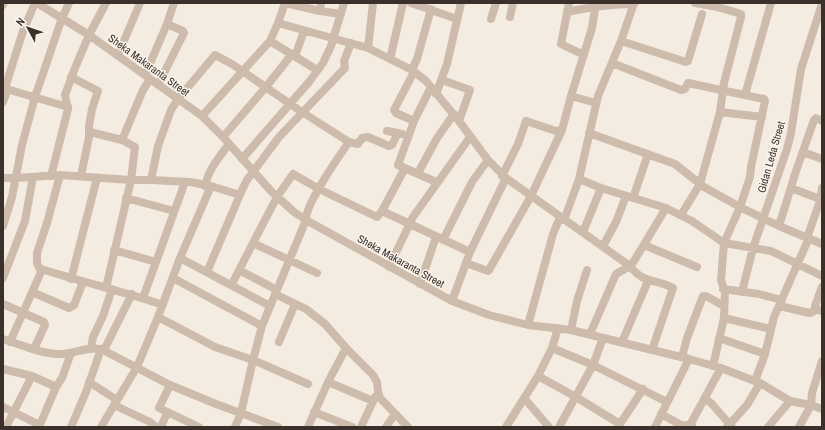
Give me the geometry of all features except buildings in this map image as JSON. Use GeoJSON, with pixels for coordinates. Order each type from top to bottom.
{"type":"FeatureCollection","features":[{"type":"Feature","properties":{"kind":"street","name":"Sheka Makaranta Street"},"geometry":{"type":"LineString","coordinates":[[36,3],[90,35],[158,86],[202,116],[223,137],[253,173],[277,197],[306,220],[452,301],[489,315],[528,325],[558,328],[590,334],[717,367],[758,382],[790,401],[811,405],[822,409]]}},
{"type":"Feature","properties":{"kind":"street"},"geometry":{"type":"LineString","coordinates":[[3,102],[5,88],[25,25],[36,3]]}},
{"type":"Feature","properties":{"kind":"street"},"geometry":{"type":"LineString","coordinates":[[3,226],[5,212],[16,178],[22,145],[35,97],[62,18],[69,3]]}},
{"type":"Feature","properties":{"kind":"street"},"geometry":{"type":"LineString","coordinates":[[51,176],[68,107],[65,95],[71,77],[106,3]]}},
{"type":"Feature","properties":{"kind":"street"},"geometry":{"type":"LineString","coordinates":[[118,55],[140,3]]}},
{"type":"Feature","properties":{"kind":"street"},"geometry":{"type":"LineString","coordinates":[[122,140],[148,77],[174,3]]}},
{"type":"Feature","properties":{"kind":"street"},"geometry":{"type":"LineString","coordinates":[[202,116],[270,41],[285,3],[321,7],[341,14]]}},
{"type":"Feature","properties":{"kind":"street"},"geometry":{"type":"LineString","coordinates":[[242,159],[309,82],[323,63],[329,53],[344,3]]}},
{"type":"Feature","properties":{"kind":"street"},"geometry":{"type":"LineString","coordinates":[[368,48],[373,3]]}},
{"type":"Feature","properties":{"kind":"street"},"geometry":{"type":"LineString","coordinates":[[390,59],[403,3]]}},
{"type":"Feature","properties":{"kind":"street"},"geometry":{"type":"LineString","coordinates":[[411,3],[423,5],[457,19]]}},
{"type":"Feature","properties":{"kind":"street"},"geometry":{"type":"LineString","coordinates":[[436,182],[398,164],[414,121],[442,80],[461,3]]}},
{"type":"Feature","properties":{"kind":"street"},"geometry":{"type":"LineString","coordinates":[[491,19],[496,3]]}},
{"type":"Feature","properties":{"kind":"street"},"geometry":{"type":"LineString","coordinates":[[510,17],[513,3]]}},
{"type":"Feature","properties":{"kind":"street"},"geometry":{"type":"LineString","coordinates":[[569,3],[561,44],[584,55]]}},
{"type":"Feature","properties":{"kind":"street"},"geometry":{"type":"LineString","coordinates":[[681,215],[700,184],[720,112],[723,91],[741,15],[718,6],[695,3]]}},
{"type":"Feature","properties":{"kind":"street"},"geometry":{"type":"LineString","coordinates":[[745,95],[771,3]]}},
{"type":"Feature","properties":{"kind":"street"},"geometry":{"type":"LineString","coordinates":[[528,325],[553,234],[562,218],[579,179],[596,103],[634,4],[596,5],[567,12]]}},
{"type":"Feature","properties":{"kind":"street","name":"Gidan Leda Street"},"geometry":{"type":"LineString","coordinates":[[742,292],[754,248],[787,149],[792,128],[801,69],[822,4]]}},
{"type":"Feature","properties":{"kind":"street"},"geometry":{"type":"LineString","coordinates":[[466,263],[488,271],[489,270],[531,196],[562,130],[592,28],[596,5]]}},
{"type":"Feature","properties":{"kind":"street"},"geometry":{"type":"LineString","coordinates":[[414,121],[396,113],[394,110],[413,71],[431,9]]}},
{"type":"Feature","properties":{"kind":"street"},"geometry":{"type":"LineString","coordinates":[[621,41],[686,62],[688,61],[702,14]]}},
{"type":"Feature","properties":{"kind":"street"},"geometry":{"type":"LineString","coordinates":[[278,23],[368,48],[413,71],[434,90],[488,160],[504,177],[583,232],[648,281],[673,288],[652,350]]}},
{"type":"Feature","properties":{"kind":"street"},"geometry":{"type":"LineString","coordinates":[[158,86],[184,33],[183,31],[167,24]]}},
{"type":"Feature","properties":{"kind":"street"},"geometry":{"type":"LineString","coordinates":[[223,137],[294,55],[304,31]]}},
{"type":"Feature","properties":{"kind":"street"},"geometry":{"type":"LineString","coordinates":[[270,41],[317,70]]}},
{"type":"Feature","properties":{"kind":"street"},"geometry":{"type":"LineString","coordinates":[[207,272],[247,180],[279,137],[345,68],[344,62],[351,43]]}},
{"type":"Feature","properties":{"kind":"street"},"geometry":{"type":"LineString","coordinates":[[151,180],[158,146],[171,110],[178,99],[214,55],[242,71],[349,142],[358,144],[362,138],[368,137],[391,146],[398,133]]}},
{"type":"Feature","properties":{"kind":"street"},"geometry":{"type":"LineString","coordinates":[[612,63],[681,90],[685,89],[688,83],[765,100],[750,177],[740,207],[724,243],[721,280],[725,292],[724,318],[719,338],[717,367],[705,398],[691,426],[683,426],[661,414]]}},
{"type":"Feature","properties":{"kind":"street"},"geometry":{"type":"LineString","coordinates":[[71,77],[98,90],[92,109],[89,126],[90,132],[81,176]]}},
{"type":"Feature","properties":{"kind":"street"},"geometry":{"type":"LineString","coordinates":[[418,173],[437,138],[456,118],[470,90],[442,80]]}},
{"type":"Feature","properties":{"kind":"street"},"geometry":{"type":"LineString","coordinates":[[5,88],[68,107]]}},
{"type":"Feature","properties":{"kind":"street"},"geometry":{"type":"LineString","coordinates":[[571,96],[596,103]]}},
{"type":"Feature","properties":{"kind":"street"},"geometry":{"type":"LineString","coordinates":[[720,112],[762,117]]}},
{"type":"Feature","properties":{"kind":"street"},"geometry":{"type":"LineString","coordinates":[[779,226],[814,120],[816,118],[822,121]]}},
{"type":"Feature","properties":{"kind":"street"},"geometry":{"type":"LineString","coordinates":[[452,301],[470,252],[504,177],[526,121],[556,131],[562,130]]}},
{"type":"Feature","properties":{"kind":"street"},"geometry":{"type":"LineString","coordinates":[[387,131],[409,136]]}},
{"type":"Feature","properties":{"kind":"street"},"geometry":{"type":"LineString","coordinates":[[90,132],[122,140],[133,145],[134,147],[131,180],[114,250],[109,288],[103,316],[93,337],[91,348]]}},
{"type":"Feature","properties":{"kind":"street"},"geometry":{"type":"LineString","coordinates":[[589,133],[675,164],[708,190],[764,219],[822,244]]}},
{"type":"Feature","properties":{"kind":"street"},"geometry":{"type":"LineString","coordinates":[[389,267],[409,224],[436,182],[470,137]]}},
{"type":"Feature","properties":{"kind":"street"},"geometry":{"type":"LineString","coordinates":[[234,427],[241,413],[262,326],[306,220],[307,212],[319,189],[349,142]]}},
{"type":"Feature","properties":{"kind":"street"},"geometry":{"type":"LineString","coordinates":[[101,427],[137,367],[163,305],[208,186],[207,177],[229,144]]}},
{"type":"Feature","properties":{"kind":"street"},"geometry":{"type":"LineString","coordinates":[[803,152],[822,159]]}},
{"type":"Feature","properties":{"kind":"street"},"geometry":{"type":"LineString","coordinates":[[602,246],[630,197],[648,154]]}},
{"type":"Feature","properties":{"kind":"street"},"geometry":{"type":"LineString","coordinates":[[420,284],[440,238],[472,182],[488,160]]}},
{"type":"Feature","properties":{"kind":"street"},"geometry":{"type":"LineString","coordinates":[[232,284],[277,197],[293,174],[319,189],[376,217],[382,211],[405,168]]}},
{"type":"Feature","properties":{"kind":"street"},"geometry":{"type":"LineString","coordinates":[[3,178],[60,175],[185,182],[208,186],[240,195]]}},
{"type":"Feature","properties":{"kind":"street"},"geometry":{"type":"LineString","coordinates":[[60,175],[47,224],[36,254],[37,263],[41,270],[132,294],[163,305]]}},
{"type":"Feature","properties":{"kind":"street"},"geometry":{"type":"LineString","coordinates":[[3,278],[23,226],[33,177]]}},
{"type":"Feature","properties":{"kind":"street"},"geometry":{"type":"LineString","coordinates":[[71,279],[97,178]]}},
{"type":"Feature","properties":{"kind":"street"},"geometry":{"type":"LineString","coordinates":[[579,179],[601,188],[666,208],[696,224],[724,243],[778,254],[822,276]]}},
{"type":"Feature","properties":{"kind":"street"},"geometry":{"type":"LineString","coordinates":[[143,298],[185,182]]}},
{"type":"Feature","properties":{"kind":"street"},"geometry":{"type":"LineString","coordinates":[[583,232],[601,188]]}},
{"type":"Feature","properties":{"kind":"street"},"geometry":{"type":"LineString","coordinates":[[791,188],[821,200]]}},
{"type":"Feature","properties":{"kind":"street"},"geometry":{"type":"LineString","coordinates":[[705,398],[712,404],[729,426],[747,405],[758,382],[774,317],[809,238],[808,235],[821,200],[822,188]]}},
{"type":"Feature","properties":{"kind":"street"},"geometry":{"type":"LineString","coordinates":[[126,198],[174,211]]}},
{"type":"Feature","properties":{"kind":"street"},"geometry":{"type":"LineString","coordinates":[[590,334],[616,274],[630,266],[666,208]]}},
{"type":"Feature","properties":{"kind":"street"},"geometry":{"type":"LineString","coordinates":[[382,211],[470,252]]}},
{"type":"Feature","properties":{"kind":"street"},"geometry":{"type":"LineString","coordinates":[[253,243],[317,273]]}},
{"type":"Feature","properties":{"kind":"street"},"geometry":{"type":"LineString","coordinates":[[644,244],[697,267]]}},
{"type":"Feature","properties":{"kind":"street"},"geometry":{"type":"LineString","coordinates":[[114,250],[156,262]]}},
{"type":"Feature","properties":{"kind":"street"},"geometry":{"type":"LineString","coordinates":[[180,258],[232,284],[270,306]]}},
{"type":"Feature","properties":{"kind":"street"},"geometry":{"type":"LineString","coordinates":[[41,270],[23,312],[7,340],[49,354],[71,354],[91,348],[102,349],[170,385],[278,427]]}},
{"type":"Feature","properties":{"kind":"street"},"geometry":{"type":"LineString","coordinates":[[239,270],[295,304],[306,309],[325,324],[373,375],[377,382],[380,398],[408,427]]}},
{"type":"Feature","properties":{"kind":"street"},"geometry":{"type":"LineString","coordinates":[[571,330],[577,301],[587,270]]}},
{"type":"Feature","properties":{"kind":"street"},"geometry":{"type":"LineString","coordinates":[[173,278],[262,326]]}},
{"type":"Feature","properties":{"kind":"street"},"geometry":{"type":"LineString","coordinates":[[622,342],[648,281]]}},
{"type":"Feature","properties":{"kind":"street"},"geometry":{"type":"LineString","coordinates":[[32,292],[68,308],[74,305],[83,282]]}},
{"type":"Feature","properties":{"kind":"street"},"geometry":{"type":"LineString","coordinates":[[724,289],[742,292],[781,303],[809,313],[819,309],[815,303],[822,287]]}},
{"type":"Feature","properties":{"kind":"street"},"geometry":{"type":"LineString","coordinates":[[71,427],[102,349],[132,294]]}},
{"type":"Feature","properties":{"kind":"street"},"geometry":{"type":"LineString","coordinates":[[655,427],[685,358],[687,338],[703,296],[706,296],[724,306]]}},
{"type":"Feature","properties":{"kind":"street"},"geometry":{"type":"LineString","coordinates":[[3,304],[43,321],[45,325],[34,349]]}},
{"type":"Feature","properties":{"kind":"street"},"geometry":{"type":"LineString","coordinates":[[280,342],[295,304]]}},
{"type":"Feature","properties":{"kind":"street"},"geometry":{"type":"LineString","coordinates":[[158,317],[215,348],[253,360],[308,384]]}},
{"type":"Feature","properties":{"kind":"street"},"geometry":{"type":"LineString","coordinates":[[724,318],[771,329]]}},
{"type":"Feature","properties":{"kind":"street"},"geometry":{"type":"LineString","coordinates":[[506,427],[538,376],[552,348],[558,328]]}},
{"type":"Feature","properties":{"kind":"street"},"geometry":{"type":"LineString","coordinates":[[558,427],[593,365],[603,338]]}},
{"type":"Feature","properties":{"kind":"street"},"geometry":{"type":"LineString","coordinates":[[719,338],[765,354]]}},
{"type":"Feature","properties":{"kind":"street"},"geometry":{"type":"LineString","coordinates":[[308,427],[328,382],[346,348]]}},
{"type":"Feature","properties":{"kind":"street"},"geometry":{"type":"LineString","coordinates":[[552,348],[593,365],[667,402]]}},
{"type":"Feature","properties":{"kind":"street"},"geometry":{"type":"LineString","coordinates":[[3,407],[39,426],[56,387],[62,378],[71,354]]}},
{"type":"Feature","properties":{"kind":"street"},"geometry":{"type":"LineString","coordinates":[[799,427],[811,405],[812,393],[822,361]]}},
{"type":"Feature","properties":{"kind":"street"},"geometry":{"type":"LineString","coordinates":[[3,369],[32,376],[56,387]]}},
{"type":"Feature","properties":{"kind":"street"},"geometry":{"type":"LineString","coordinates":[[6,427],[32,376]]}},
{"type":"Feature","properties":{"kind":"street"},"geometry":{"type":"LineString","coordinates":[[538,376],[576,397],[619,426],[643,389]]}},
{"type":"Feature","properties":{"kind":"street"},"geometry":{"type":"LineString","coordinates":[[89,382],[115,403],[150,422],[156,427]]}},
{"type":"Feature","properties":{"kind":"street"},"geometry":{"type":"LineString","coordinates":[[328,382],[373,401]]}},
{"type":"Feature","properties":{"kind":"street"},"geometry":{"type":"LineString","coordinates":[[170,385],[159,406],[161,410],[199,427]]}},
{"type":"Feature","properties":{"kind":"street"},"geometry":{"type":"LineString","coordinates":[[361,427],[378,391]]}},
{"type":"Feature","properties":{"kind":"street"},"geometry":{"type":"LineString","coordinates":[[524,398],[549,427]]}},
{"type":"Feature","properties":{"kind":"street"},"geometry":{"type":"LineString","coordinates":[[768,427],[790,401]]}},
{"type":"Feature","properties":{"kind":"street"},"geometry":{"type":"LineString","coordinates":[[314,412],[352,427]]}},
{"type":"Feature","properties":{"kind":"street"},"geometry":{"type":"LineString","coordinates":[[161,427],[167,413]]}},
{"type":"Feature","properties":{"kind":"street"},"geometry":{"type":"LineString","coordinates":[[386,427],[395,414]]}}]}
